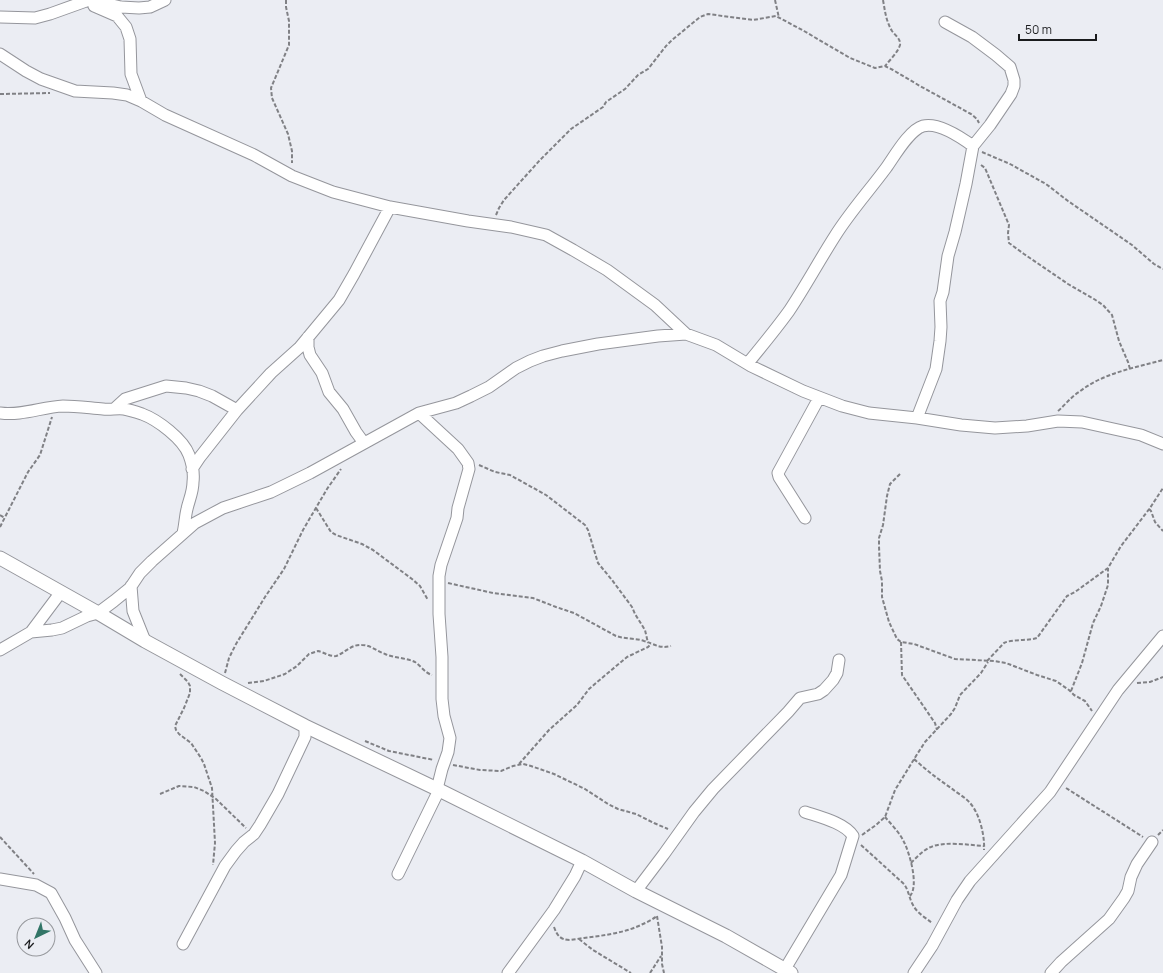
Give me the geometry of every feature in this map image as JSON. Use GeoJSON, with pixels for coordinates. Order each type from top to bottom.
{"type":"FeatureCollection","features":[{"type":"Feature","properties":{"kind":"street"},"geometry":{"type":"LineString","coordinates":[[0,17],[36,18],[50,14],[63,5],[89,0],[139,8],[150,7],[165,0]]}},
{"type":"Feature","properties":{"kind":"street"},"geometry":{"type":"LineString","coordinates":[[82,2],[117,16],[126,27],[130,39],[131,74],[141,101]]}},
{"type":"Feature","properties":{"kind":"street"},"geometry":{"type":"LineString","coordinates":[[917,418],[936,369],[941,327],[940,301],[943,292],[948,256],[966,184],[972,150],[1012,94],[1014,86],[1014,80],[1010,67],[972,37],[944,22]]}},
{"type":"Feature","properties":{"kind":"street"},"geometry":{"type":"LineString","coordinates":[[0,54],[26,71],[55,84],[75,90],[127,95],[141,101],[165,115],[254,155],[292,176],[333,192],[390,207],[511,227],[546,235],[607,270],[655,305],[686,334],[716,345],[748,364],[803,391],[842,406],[869,413],[995,428],[1027,426],[1058,421],[1082,422],[1141,435],[1163,444]]}},
{"type":"Feature","properties":{"kind":"street"},"geometry":{"type":"LineString","coordinates":[[748,364],[788,311],[835,235],[905,141],[918,129],[928,125],[940,128],[960,137],[972,150]]}},
{"type":"Feature","properties":{"kind":"street"},"geometry":{"type":"LineString","coordinates":[[192,470],[200,457],[237,410],[262,382],[300,347],[339,300],[390,207]]}},
{"type":"Feature","properties":{"kind":"street"},"geometry":{"type":"LineString","coordinates":[[31,632],[62,628],[98,612],[114,601],[131,586],[140,573],[195,523],[223,508],[271,492],[310,473],[418,413],[456,403],[489,387],[516,368],[530,361],[562,351],[598,344],[686,334]]}},
{"type":"Feature","properties":{"kind":"street"},"geometry":{"type":"LineString","coordinates":[[308,337],[310,355],[322,373],[329,392],[343,409],[364,443]]}},
{"type":"Feature","properties":{"kind":"street"},"geometry":{"type":"LineString","coordinates":[[114,409],[125,399],[166,386],[199,391],[212,396],[237,410]]}},
{"type":"Feature","properties":{"kind":"street"},"geometry":{"type":"LineString","coordinates":[[805,518],[778,474],[820,398]]}},
{"type":"Feature","properties":{"kind":"street"},"geometry":{"type":"LineString","coordinates":[[0,413],[25,413],[55,407],[76,406],[124,409],[152,418],[173,434],[189,455],[193,482],[192,493],[187,509],[184,533]]}},
{"type":"Feature","properties":{"kind":"street"},"geometry":{"type":"LineString","coordinates":[[398,874],[438,790],[448,752],[450,738],[444,716],[439,580],[441,565],[468,475],[468,463],[465,457],[418,413]]}},
{"type":"Feature","properties":{"kind":"street"},"geometry":{"type":"LineString","coordinates":[[0,558],[98,612],[144,641],[222,684],[305,726],[582,860],[636,891],[726,936],[788,971],[841,875],[853,842],[853,836],[850,831],[835,822],[805,812]]}},
{"type":"Feature","properties":{"kind":"street"},"geometry":{"type":"LineString","coordinates":[[131,586],[133,611],[144,641]]}},
{"type":"Feature","properties":{"kind":"street"},"geometry":{"type":"LineString","coordinates":[[0,650],[31,632],[61,592]]}},
{"type":"Feature","properties":{"kind":"street"},"geometry":{"type":"LineString","coordinates":[[914,973],[932,946],[956,900],[970,881],[1050,792],[1122,686],[1163,636]]}},
{"type":"Feature","properties":{"kind":"street"},"geometry":{"type":"LineString","coordinates":[[636,891],[712,789],[800,698],[818,694],[824,690],[837,673],[839,660]]}},
{"type":"Feature","properties":{"kind":"street"},"geometry":{"type":"LineString","coordinates":[[182,944],[225,866],[236,851],[260,825],[278,794],[305,737],[305,726]]}},
{"type":"Feature","properties":{"kind":"street"},"geometry":{"type":"LineString","coordinates":[[1051,973],[1061,962],[1110,919],[1128,892],[1131,878],[1137,864],[1152,842]]}},
{"type":"Feature","properties":{"kind":"street"},"geometry":{"type":"LineString","coordinates":[[508,973],[554,910],[575,876],[582,860]]}},
{"type":"Feature","properties":{"kind":"street"},"geometry":{"type":"LineString","coordinates":[[0,879],[36,886],[51,893],[75,940],[96,973]]}},
{"type":"Feature","properties":{"kind":"path"},"geometry":{"type":"LineString","coordinates":[[286,0],[289,21],[288,45],[272,88],[272,98],[288,134],[292,151],[292,176]]}},
{"type":"Feature","properties":{"kind":"path"},"geometry":{"type":"LineString","coordinates":[[775,0],[779,18]]}},
{"type":"Feature","properties":{"kind":"path"},"geometry":{"type":"LineString","coordinates":[[492,224],[504,200],[540,160],[571,129],[603,107],[606,102],[625,89],[638,75],[648,69],[669,43],[700,17],[708,14],[753,20],[776,16],[850,58],[875,68],[885,66],[894,55],[900,44],[899,39],[887,22],[883,0]]}},
{"type":"Feature","properties":{"kind":"path"},"geometry":{"type":"LineString","coordinates":[[885,66],[971,114],[977,119],[982,135]]}},
{"type":"Feature","properties":{"kind":"path"},"geometry":{"type":"LineString","coordinates":[[0,94],[56,93]]}},
{"type":"Feature","properties":{"kind":"path"},"geometry":{"type":"LineString","coordinates":[[972,150],[1010,164],[1046,184],[1132,245],[1163,270]]}},
{"type":"Feature","properties":{"kind":"path"},"geometry":{"type":"LineString","coordinates":[[972,150],[985,168],[1009,225],[1009,243],[1068,284],[1094,299],[1112,315],[1119,341],[1130,369]]}},
{"type":"Feature","properties":{"kind":"path"},"geometry":{"type":"LineString","coordinates":[[1046,423],[1078,392],[1092,383],[1115,373],[1163,360]]}},
{"type":"Feature","properties":{"kind":"path"},"geometry":{"type":"LineString","coordinates":[[0,527],[28,472],[40,455],[55,407]]}},
{"type":"Feature","properties":{"kind":"path"},"geometry":{"type":"LineString","coordinates":[[465,457],[495,472],[514,477],[546,494],[584,525],[588,530],[598,563],[632,607],[645,630],[648,643]]}},
{"type":"Feature","properties":{"kind":"path"},"geometry":{"type":"LineString","coordinates":[[222,684],[229,658],[247,626],[284,569],[303,530],[343,466]]}},
{"type":"Feature","properties":{"kind":"path"},"geometry":{"type":"LineString","coordinates":[[900,474],[892,480],[890,484],[883,525],[879,538],[883,604],[895,636],[901,642],[914,644],[955,659],[1006,663],[1037,676],[1056,681],[1071,691],[1074,695],[1085,701],[1099,718]]}},
{"type":"Feature","properties":{"kind":"path"},"geometry":{"type":"LineString","coordinates":[[941,929],[914,907],[904,884],[853,842],[876,826],[885,817],[895,790],[925,742],[955,708],[960,695],[981,673],[987,661],[1007,641],[1037,638],[1066,596],[1076,592],[1108,568],[1121,546],[1163,488]]}},
{"type":"Feature","properties":{"kind":"path"},"geometry":{"type":"LineString","coordinates":[[316,508],[331,532],[373,550],[420,586],[440,618]]}},
{"type":"Feature","properties":{"kind":"path"},"geometry":{"type":"LineString","coordinates":[[1149,509],[1155,522],[1163,531]]}},
{"type":"Feature","properties":{"kind":"path"},"geometry":{"type":"LineString","coordinates":[[0,515],[5,518]]}},
{"type":"Feature","properties":{"kind":"path"},"geometry":{"type":"LineString","coordinates":[[1071,691],[1082,663],[1093,623],[1108,585],[1108,568]]}},
{"type":"Feature","properties":{"kind":"path"},"geometry":{"type":"LineString","coordinates":[[439,580],[493,593],[533,598],[574,613],[616,636],[644,641],[661,647],[671,646]]}},
{"type":"Feature","properties":{"kind":"path"},"geometry":{"type":"LineString","coordinates":[[901,642],[902,675],[935,723],[937,730]]}},
{"type":"Feature","properties":{"kind":"path"},"geometry":{"type":"LineString","coordinates":[[242,683],[264,681],[285,674],[297,666],[309,654],[318,651],[336,656],[353,646],[361,644],[370,646],[384,654],[396,658],[409,659],[421,666],[428,674],[442,680]]}},
{"type":"Feature","properties":{"kind":"path"},"geometry":{"type":"LineString","coordinates":[[518,765],[549,730],[577,705],[589,689],[627,657],[652,644]]}},
{"type":"Feature","properties":{"kind":"path"},"geometry":{"type":"LineString","coordinates":[[179,673],[188,682],[190,686],[190,693],[175,726],[176,730],[191,743],[201,758],[212,788],[215,843],[212,870]]}},
{"type":"Feature","properties":{"kind":"path"},"geometry":{"type":"LineString","coordinates":[[1122,686],[1150,682],[1163,677]]}},
{"type":"Feature","properties":{"kind":"path"},"geometry":{"type":"LineString","coordinates":[[349,747],[364,740],[390,751],[480,770],[501,771],[523,764],[531,766],[554,774],[585,789],[608,804],[636,814],[679,834]]}},
{"type":"Feature","properties":{"kind":"path"},"geometry":{"type":"LineString","coordinates":[[914,759],[926,770],[970,802],[981,827],[984,846],[984,866]]}},
{"type":"Feature","properties":{"kind":"path"},"geometry":{"type":"LineString","coordinates":[[1057,782],[1152,842]]}},
{"type":"Feature","properties":{"kind":"path"},"geometry":{"type":"LineString","coordinates":[[160,794],[179,786],[194,786],[216,799],[232,816],[243,824],[252,835]]}},
{"type":"Feature","properties":{"kind":"path"},"geometry":{"type":"LineString","coordinates":[[885,817],[904,840],[911,863],[913,890],[910,896]]}},
{"type":"Feature","properties":{"kind":"path"},"geometry":{"type":"LineString","coordinates":[[0,837],[37,877]]}},
{"type":"Feature","properties":{"kind":"path"},"geometry":{"type":"LineString","coordinates":[[911,863],[927,849],[940,844],[984,846]]}},
{"type":"Feature","properties":{"kind":"path"},"geometry":{"type":"LineString","coordinates":[[549,917],[557,934],[560,938],[565,940],[609,935],[628,930],[657,916],[664,973]]}},
{"type":"Feature","properties":{"kind":"path"},"geometry":{"type":"LineString","coordinates":[[579,939],[593,950],[631,973]]}},
{"type":"Feature","properties":{"kind":"path"},"geometry":{"type":"LineString","coordinates":[[650,973],[662,955]]}}]}
